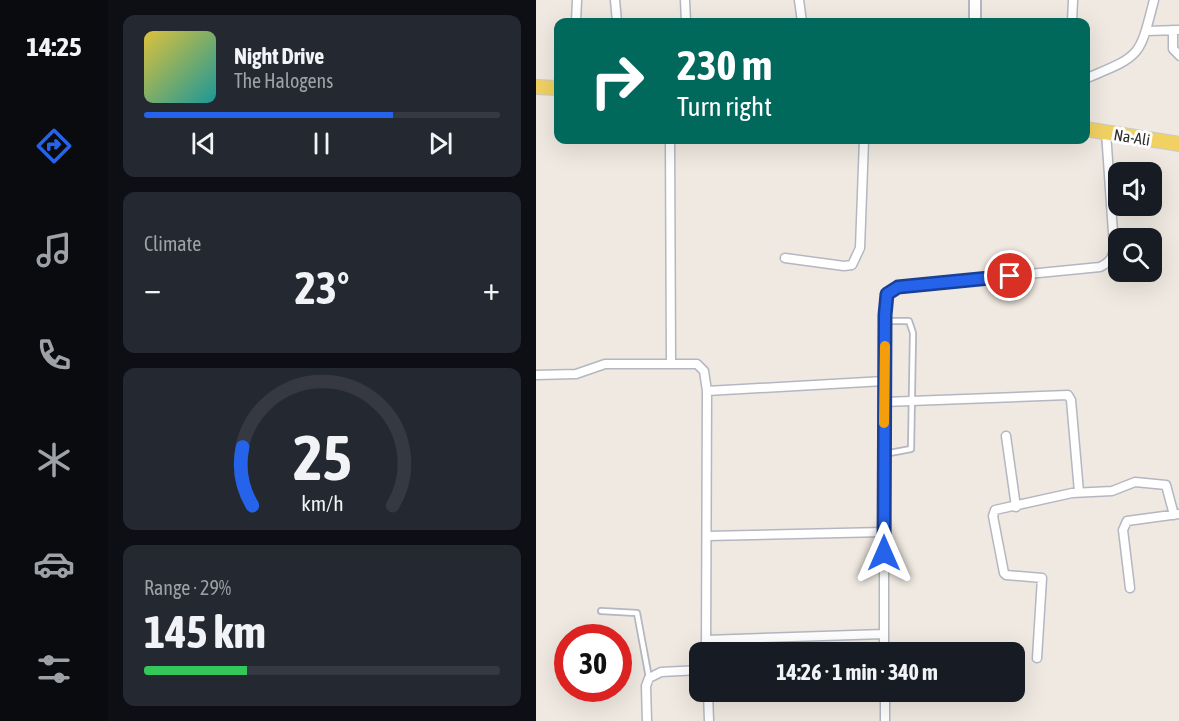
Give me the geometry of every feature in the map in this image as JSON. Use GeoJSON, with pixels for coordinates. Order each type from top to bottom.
{"type":"FeatureCollection","features":[{"type":"Feature","properties":{"kind":"main road"},"geometry":{"type":"LineString","coordinates":[[536,87],[554,88]]}},
{"type":"Feature","properties":{"kind":"main road","name":"Na-Ali"},"geometry":{"type":"LineString","coordinates":[[1090,130],[1180,144]]}},
{"type":"Feature","properties":{"kind":"street"},"geometry":{"type":"LineString","coordinates":[[576,0],[576,18]]}},
{"type":"Feature","properties":{"kind":"street"},"geometry":{"type":"LineString","coordinates":[[615,0],[617,18]]}},
{"type":"Feature","properties":{"kind":"street"},"geometry":{"type":"LineString","coordinates":[[685,0],[686,18]]}},
{"type":"Feature","properties":{"kind":"street"},"geometry":{"type":"LineString","coordinates":[[799,0],[801,18]]}},
{"type":"Feature","properties":{"kind":"street"},"geometry":{"type":"LineString","coordinates":[[975,0],[975,18]]}},
{"type":"Feature","properties":{"kind":"street"},"geometry":{"type":"LineString","coordinates":[[1072,18],[1073,0]]}},
{"type":"Feature","properties":{"kind":"street"},"geometry":{"type":"LineString","coordinates":[[1090,77],[1130,59],[1139,50],[1154,0]]}},
{"type":"Feature","properties":{"kind":"street"},"geometry":{"type":"LineString","coordinates":[[1146,31],[1176,30],[1173,49],[1180,56]]}},
{"type":"Feature","properties":{"kind":"street"},"geometry":{"type":"LineString","coordinates":[[884,642],[885,301],[892,289],[1100,267],[1108,263],[1113,256],[1114,247],[1106,132]]}},
{"type":"Feature","properties":{"kind":"street"},"geometry":{"type":"LineString","coordinates":[[670,144],[671,363]]}},
{"type":"Feature","properties":{"kind":"street"},"geometry":{"type":"LineString","coordinates":[[785,258],[844,266],[852,265],[856,260],[860,237],[864,144]]}},
{"type":"Feature","properties":{"kind":"street"},"geometry":{"type":"LineString","coordinates":[[536,375],[576,374],[605,364],[671,363],[701,366],[707,391],[706,640],[884,634]]}},
{"type":"Feature","properties":{"kind":"street"},"geometry":{"type":"LineString","coordinates":[[707,391],[884,381]]}},
{"type":"Feature","properties":{"kind":"street"},"geometry":{"type":"LineString","coordinates":[[884,402],[1068,395],[1071,400],[1079,492]]}},
{"type":"Feature","properties":{"kind":"street"},"geometry":{"type":"LineString","coordinates":[[1006,436],[1016,507]]}},
{"type":"Feature","properties":{"kind":"street"},"geometry":{"type":"LineString","coordinates":[[1037,658],[1042,578],[1006,575],[993,516],[995,510],[1079,492],[1112,491],[1135,482],[1166,485],[1177,515],[1127,521],[1123,530],[1130,588]]}},
{"type":"Feature","properties":{"kind":"street"},"geometry":{"type":"LineString","coordinates":[[707,536],[884,532]]}},
{"type":"Feature","properties":{"kind":"street"},"geometry":{"type":"LineString","coordinates":[[647,721],[649,678],[661,672],[689,671]]}},
{"type":"Feature","properties":{"kind":"street"},"geometry":{"type":"LineString","coordinates":[[708,702],[709,721]]}},
{"type":"Feature","properties":{"kind":"street"},"geometry":{"type":"LineString","coordinates":[[885,702],[885,721]]}},
{"type":"Feature","properties":{"kind":"lane"},"geometry":{"type":"LineString","coordinates":[[884,454],[911,449],[913,327],[909,321],[885,321]]}},
{"type":"Feature","properties":{"kind":"lane"},"geometry":{"type":"LineString","coordinates":[[600,611],[637,613],[649,678]]}},
{"type":"Feature","properties":{"kind":"slow traffic"},"geometry":{"type":"LineString","coordinates":[[884,423],[885,346]]}},
{"type":"Feature","properties":{"kind":"route"},"geometry":{"type":"LineString","coordinates":[[884,553],[885,301],[887,294],[898,287],[1010,276]]}}]}
